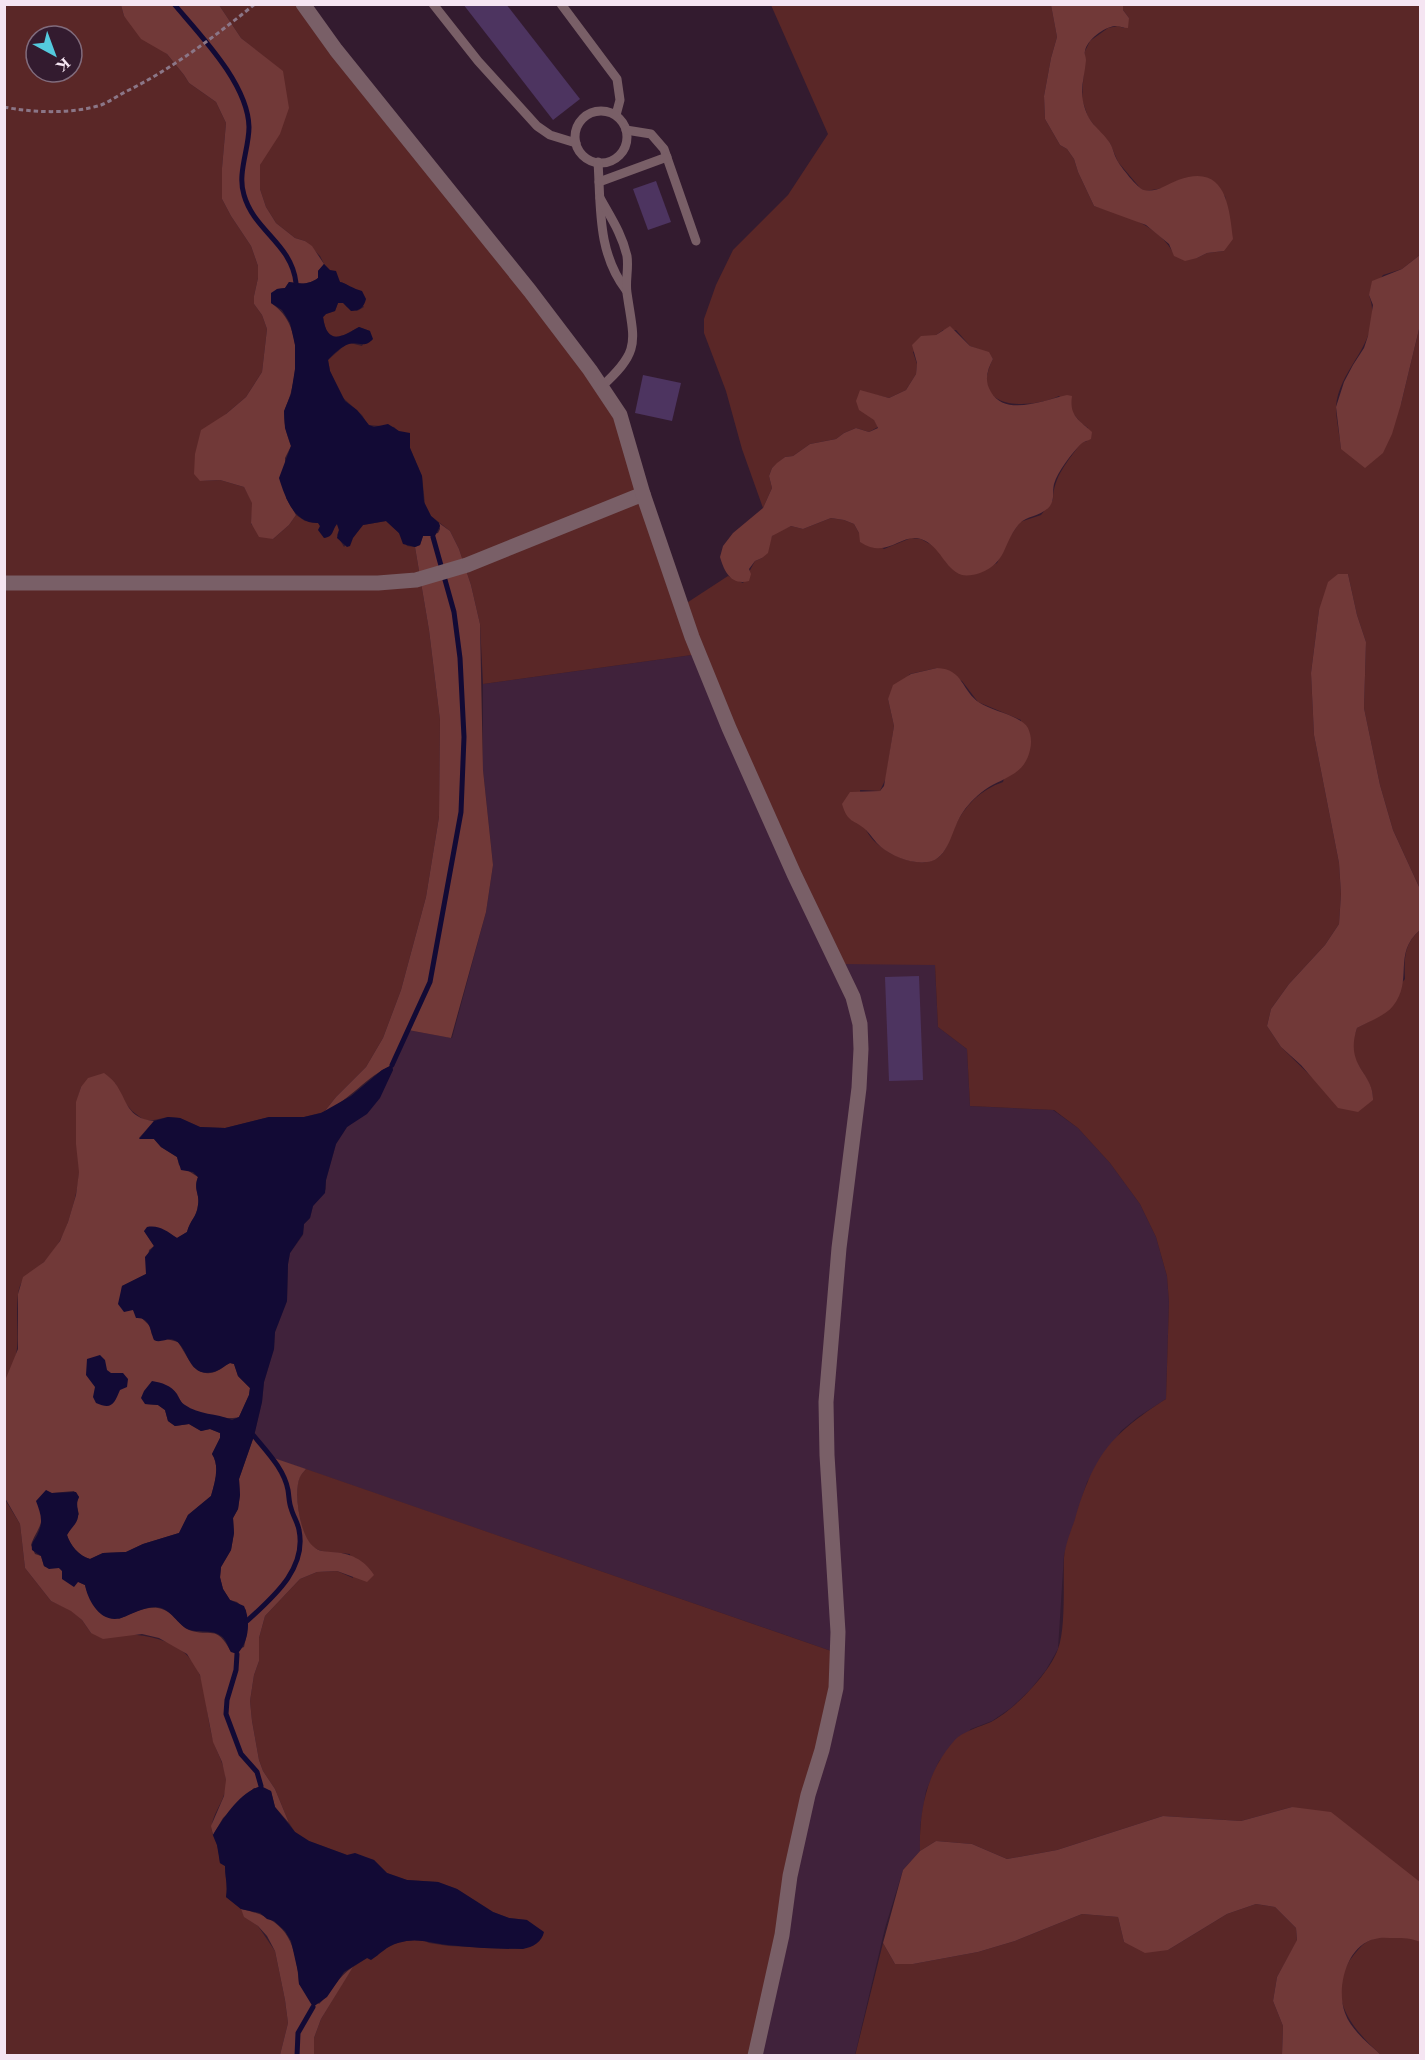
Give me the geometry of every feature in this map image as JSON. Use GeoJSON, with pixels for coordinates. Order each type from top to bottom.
{"type":"FeatureCollection","features":[{"type":"Feature","properties":{"kind":"street"},"geometry":{"type":"LineString","coordinates":[[303,4],[358,77],[530,291],[620,415],[643,494],[692,637],[794,874],[853,997],[861,1024],[859,1088],[839,1248],[826,1402],[838,1632],[836,1688],[800,1830],[790,1876],[783,1935],[755,2055]]}},
{"type":"Feature","properties":{"kind":"street"},"geometry":{"type":"LineString","coordinates":[[4,583],[378,583],[416,580],[467,565],[643,494]]}},
{"type":"Feature","properties":{"kind":"lane"},"geometry":{"type":"LineString","coordinates":[[433,4],[478,61],[537,126],[550,135],[576,143]]}},
{"type":"Feature","properties":{"kind":"lane"},"geometry":{"type":"LineString","coordinates":[[561,4],[617,79],[621,93],[616,115]]}},
{"type":"Feature","properties":{"kind":"lane"},"geometry":{"type":"LineString","coordinates":[[598,111],[616,115],[626,130],[626,142],[621,153],[610,160],[598,162],[582,154],[576,143],[576,130],[582,120],[598,111]]}},
{"type":"Feature","properties":{"kind":"lane"},"geometry":{"type":"LineString","coordinates":[[626,130],[651,135],[660,142],[696,241]]}},
{"type":"Feature","properties":{"kind":"lane"},"geometry":{"type":"LineString","coordinates":[[599,182],[666,157]]}},
{"type":"Feature","properties":{"kind":"lane"},"geometry":{"type":"LineString","coordinates":[[598,162],[602,237],[616,277],[626,290]]}},
{"type":"Feature","properties":{"kind":"lane"},"geometry":{"type":"LineString","coordinates":[[600,198],[619,228],[627,257],[626,290],[634,326],[632,345],[624,364],[601,387]]}},
{"type":"Feature","properties":{"kind":"path"},"geometry":{"type":"LineString","coordinates":[[4,107],[29,112],[100,105],[152,79],[215,36],[255,4]]}},
{"type":"Feature","properties":{"kind":"shaded area"},"geometry":{"type":"Polygon","coordinates":[[[5,5],[121,5],[124,16],[167,54],[189,83],[216,102],[226,123],[222,199],[251,246],[258,266],[254,304],[262,315],[267,329],[262,372],[246,397],[226,414],[200,481],[220,480],[244,487],[253,503],[251,524],[273,539],[289,525],[296,515],[305,521],[318,522],[320,526],[337,524],[339,530],[337,535],[344,547],[363,525],[386,521],[399,533],[407,546],[415,547],[429,630],[440,720],[439,817],[426,897],[401,990],[383,1038],[366,1067],[324,1112],[304,1117],[269,1117],[225,1128],[200,1127],[180,1118],[144,1120],[122,1099],[115,1083],[81,1087],[76,1119],[78,1185],[66,1227],[56,1247],[45,1261],[24,1279],[19,1288],[17,1350],[5,1383],[5,5]]]}},
{"type":"Feature","properties":{"kind":"shaded area"},"geometry":{"type":"Polygon","coordinates":[[[121,5],[219,5],[241,38],[283,71],[289,108],[280,134],[260,165],[260,189],[266,207],[276,223],[295,238],[312,246],[324,264],[318,271],[318,278],[311,282],[289,282],[285,288],[277,289],[271,303],[281,311],[292,331],[296,355],[294,380],[284,414],[291,446],[285,458],[286,498],[296,515],[289,525],[273,539],[259,537],[251,523],[252,503],[244,487],[220,480],[200,481],[194,474],[195,454],[201,430],[226,414],[246,397],[262,372],[267,329],[262,315],[254,304],[258,266],[251,246],[222,199],[226,123],[216,102],[189,83],[167,54],[141,39],[124,16],[121,5]]]}},
{"type":"Feature","properties":{"kind":"shaded area"},"geometry":{"type":"Polygon","coordinates":[[[219,5],[303,5],[620,415],[682,606],[728,576],[743,583],[755,561],[762,558],[772,536],[777,532],[791,526],[803,529],[831,518],[854,524],[859,533],[884,549],[911,538],[921,539],[937,548],[946,562],[976,574],[997,563],[1020,522],[1041,515],[1053,500],[1062,470],[1081,443],[1087,441],[1088,428],[1059,396],[1046,401],[1018,404],[1005,402],[995,397],[988,388],[987,376],[993,359],[989,353],[970,346],[956,330],[943,330],[913,352],[917,364],[916,374],[906,390],[889,398],[860,391],[878,427],[869,432],[856,428],[836,439],[810,444],[793,456],[785,457],[772,468],[769,476],[772,488],[763,508],[742,449],[726,391],[704,333],[704,319],[716,285],[733,250],[788,195],[828,134],[771,5],[1051,5],[1057,37],[1044,96],[1045,119],[1060,145],[1067,149],[1074,159],[1094,206],[1118,213],[1151,229],[1168,245],[1175,256],[1197,258],[1207,253],[1224,251],[1227,208],[1225,196],[1179,180],[1163,188],[1146,191],[1141,189],[1118,162],[1110,143],[1088,117],[1082,99],[1085,51],[1090,41],[1108,28],[1118,26],[1124,28],[1129,18],[1123,10],[1123,5],[1420,5],[1420,255],[1402,269],[1383,275],[1369,295],[1372,311],[1371,326],[1360,353],[1339,392],[1336,407],[1341,449],[1401,404],[1420,325],[1420,889],[1393,830],[1380,785],[1364,708],[1366,642],[1348,574],[1319,610],[1311,673],[1314,735],[1339,863],[1341,894],[1339,924],[1325,945],[1289,984],[1271,1009],[1267,1026],[1281,1047],[1320,1085],[1373,1100],[1370,1085],[1352,1050],[1352,1042],[1357,1028],[1370,1021],[1405,979],[1406,952],[1420,930],[1420,1882],[1292,1807],[1241,1821],[1163,1816],[1057,1850],[1007,1859],[972,1844],[936,1841],[920,1851],[922,1811],[928,1786],[946,1751],[958,1737],[991,1722],[1020,1700],[1039,1680],[1058,1649],[1063,1617],[1066,1548],[1082,1497],[1097,1462],[1107,1448],[1131,1424],[1166,1399],[1169,1302],[1167,1276],[1156,1237],[1140,1204],[1110,1163],[1078,1128],[1054,1110],[970,1106],[967,1049],[938,1027],[935,965],[838,964],[699,654],[483,684],[480,624],[471,585],[459,549],[450,531],[431,516],[425,504],[422,476],[410,443],[394,427],[368,425],[362,415],[341,396],[330,371],[328,360],[345,345],[350,343],[362,346],[370,331],[359,327],[341,336],[331,336],[323,317],[335,311],[338,303],[343,302],[347,307],[357,311],[364,307],[351,288],[340,282],[320,256],[305,241],[295,238],[276,223],[266,207],[260,189],[260,165],[283,72],[241,38],[219,5]],[[937,668],[910,674],[888,699],[894,726],[886,778],[880,791],[860,790],[862,814],[870,836],[877,844],[899,857],[923,862],[934,860],[944,851],[958,820],[968,806],[987,789],[1003,782],[1021,720],[978,702],[962,681],[937,668]]]}},
{"type":"Feature","properties":{"kind":"shaded area"},"geometry":{"type":"Polygon","coordinates":[[[1051,5],[1123,5],[1123,10],[1129,18],[1128,28],[1115,26],[1106,29],[1092,39],[1086,47],[1082,86],[1085,109],[1094,125],[1110,143],[1122,167],[1141,189],[1148,191],[1162,188],[1178,180],[1194,176],[1206,177],[1215,182],[1222,190],[1226,200],[1233,239],[1224,251],[1207,253],[1185,261],[1174,256],[1169,244],[1146,225],[1094,206],[1074,159],[1067,149],[1060,145],[1045,119],[1044,96],[1057,37],[1051,5]]]}},
{"type":"Feature","properties":{"kind":"shaded area"},"geometry":{"type":"Polygon","coordinates":[[[1420,255],[1420,325],[1401,404],[1392,434],[1383,453],[1365,468],[1341,449],[1336,407],[1344,382],[1364,348],[1368,336],[1373,305],[1369,295],[1372,281],[1402,269],[1420,255]]]}},
{"type":"Feature","properties":{"kind":"shaded area"},"geometry":{"type":"Polygon","coordinates":[[[324,264],[330,270],[336,271],[340,282],[362,291],[366,299],[361,308],[354,311],[343,303],[338,303],[335,311],[323,317],[328,332],[336,337],[359,327],[370,331],[373,339],[367,344],[353,343],[340,349],[328,360],[330,371],[345,401],[357,410],[369,425],[374,427],[388,424],[399,431],[410,433],[410,448],[422,476],[424,502],[431,516],[440,526],[435,536],[423,536],[420,545],[415,547],[403,544],[399,533],[386,521],[363,525],[350,546],[347,547],[337,538],[339,530],[337,524],[331,535],[324,538],[318,530],[320,526],[318,523],[303,519],[292,508],[279,478],[291,446],[285,428],[284,411],[291,394],[295,369],[295,345],[290,323],[282,310],[271,303],[271,293],[285,288],[289,282],[304,283],[315,280],[324,264]]]}},
{"type":"Feature","properties":{"kind":"shaded area"},"geometry":{"type":"Polygon","coordinates":[[[950,326],[970,346],[989,352],[993,359],[987,380],[997,400],[1006,404],[1026,405],[1067,395],[1072,396],[1071,403],[1074,413],[1079,421],[1092,432],[1091,439],[1080,445],[1058,474],[1050,506],[1019,524],[996,564],[976,574],[962,575],[956,572],[928,542],[921,539],[907,539],[886,547],[870,547],[860,542],[859,533],[854,524],[831,518],[803,529],[791,526],[772,536],[768,553],[755,561],[749,569],[751,574],[749,581],[737,581],[729,576],[720,557],[723,546],[733,533],[763,508],[772,488],[769,476],[772,468],[785,457],[793,456],[810,444],[836,439],[856,428],[869,432],[878,428],[874,420],[859,410],[856,401],[860,390],[889,398],[906,390],[916,374],[917,363],[912,345],[921,336],[936,335],[950,326]]]}},
{"type":"Feature","properties":{"kind":"shaded area"},"geometry":{"type":"Polygon","coordinates":[[[439,523],[450,531],[459,549],[471,585],[480,624],[483,770],[493,865],[486,912],[451,1038],[408,1030],[392,1065],[374,1075],[342,1101],[324,1112],[366,1067],[383,1038],[401,990],[426,897],[439,817],[440,720],[429,630],[415,547],[420,545],[423,536],[438,533],[439,523]]]}},
{"type":"Feature","properties":{"kind":"shaded area"},"geometry":{"type":"Polygon","coordinates":[[[1338,574],[1348,574],[1366,642],[1364,708],[1380,785],[1393,830],[1420,889],[1420,930],[1407,948],[1399,996],[1386,1013],[1357,1028],[1354,1052],[1369,1082],[1373,1100],[1358,1112],[1338,1108],[1301,1065],[1281,1047],[1267,1026],[1271,1009],[1289,984],[1325,945],[1339,924],[1341,894],[1339,863],[1314,735],[1311,673],[1319,610],[1328,582],[1338,574]]]}},
{"type":"Feature","properties":{"kind":"shaded area"},"geometry":{"type":"Polygon","coordinates":[[[699,654],[935,965],[938,1027],[967,1049],[970,1106],[1053,1110],[1078,1128],[1110,1163],[1140,1204],[1156,1237],[1167,1276],[1169,1302],[1166,1399],[1121,1431],[1087,1482],[1064,1555],[1058,1649],[1046,1670],[1011,1708],[992,1721],[971,1729],[939,1761],[926,1791],[920,1827],[920,1851],[903,1870],[885,1928],[855,2055],[755,2055],[837,1653],[270,1457],[254,1436],[264,1382],[274,1349],[275,1332],[287,1301],[290,1253],[303,1235],[304,1224],[310,1218],[313,1206],[326,1189],[326,1180],[336,1144],[347,1127],[356,1120],[386,1083],[408,1030],[452,1038],[486,912],[493,865],[483,770],[483,684],[699,654]]]}},
{"type":"Feature","properties":{"kind":"shaded area"},"geometry":{"type":"Polygon","coordinates":[[[937,668],[946,669],[957,676],[969,693],[980,703],[1025,724],[1030,733],[1031,744],[1028,758],[1020,769],[985,789],[968,805],[959,818],[943,853],[932,861],[919,862],[898,857],[881,847],[866,830],[849,818],[842,804],[850,792],[880,791],[884,786],[894,726],[888,699],[893,685],[911,674],[937,668]]]}},
{"type":"Feature","properties":{"kind":"shaded area"},"geometry":{"type":"Polygon","coordinates":[[[392,1065],[393,1070],[380,1098],[367,1114],[347,1127],[336,1144],[326,1180],[325,1193],[313,1206],[310,1218],[304,1224],[303,1234],[290,1253],[287,1301],[275,1332],[274,1349],[264,1382],[254,1436],[239,1479],[240,1495],[238,1509],[233,1518],[234,1533],[231,1550],[221,1567],[220,1577],[223,1589],[230,1600],[244,1606],[248,1618],[248,1631],[244,1644],[237,1654],[231,1652],[224,1639],[217,1634],[185,1628],[162,1608],[151,1607],[121,1618],[107,1618],[92,1604],[85,1585],[78,1582],[74,1587],[62,1579],[62,1571],[59,1568],[49,1569],[44,1566],[41,1556],[32,1550],[41,1524],[36,1501],[46,1490],[52,1493],[76,1492],[79,1497],[78,1517],[67,1535],[76,1550],[90,1559],[103,1553],[126,1552],[179,1533],[188,1515],[211,1496],[216,1469],[212,1454],[220,1433],[210,1429],[201,1431],[189,1424],[175,1426],[168,1421],[165,1410],[158,1405],[145,1404],[141,1398],[144,1391],[152,1381],[163,1384],[172,1388],[182,1403],[190,1408],[232,1420],[239,1417],[250,1388],[238,1376],[234,1364],[230,1363],[213,1372],[198,1371],[176,1341],[154,1340],[147,1322],[136,1318],[133,1310],[124,1312],[118,1304],[122,1286],[146,1274],[145,1257],[154,1246],[144,1231],[147,1227],[159,1228],[177,1238],[187,1232],[198,1205],[196,1186],[198,1177],[193,1172],[181,1170],[177,1157],[161,1147],[154,1139],[139,1139],[154,1121],[168,1117],[180,1118],[200,1127],[225,1128],[269,1117],[304,1117],[321,1113],[351,1096],[382,1070],[392,1065]]]}},
{"type":"Feature","properties":{"kind":"shaded area"},"geometry":{"type":"Polygon","coordinates":[[[104,1073],[115,1083],[133,1112],[154,1121],[139,1138],[154,1139],[161,1147],[177,1157],[179,1165],[198,1177],[197,1209],[187,1232],[177,1238],[165,1231],[144,1231],[154,1246],[149,1250],[146,1274],[122,1286],[121,1296],[130,1310],[133,1310],[150,1326],[152,1335],[178,1342],[198,1370],[210,1373],[230,1363],[234,1364],[238,1376],[250,1388],[249,1395],[239,1417],[234,1418],[211,1416],[195,1411],[183,1405],[178,1396],[145,1404],[158,1405],[165,1410],[168,1421],[175,1426],[189,1424],[201,1431],[210,1429],[220,1433],[212,1454],[216,1469],[211,1496],[188,1515],[179,1533],[126,1552],[103,1553],[90,1559],[86,1558],[70,1543],[67,1535],[79,1514],[76,1504],[79,1497],[74,1491],[52,1493],[38,1505],[42,1516],[31,1545],[35,1554],[41,1556],[44,1566],[59,1568],[85,1585],[87,1591],[119,1619],[145,1609],[159,1608],[171,1614],[189,1630],[217,1634],[231,1652],[244,1647],[247,1633],[246,1610],[237,1602],[230,1600],[223,1589],[220,1578],[221,1567],[231,1550],[234,1533],[233,1518],[238,1509],[240,1495],[239,1479],[254,1436],[271,1457],[306,1469],[300,1476],[297,1493],[299,1514],[309,1542],[320,1551],[356,1558],[374,1575],[367,1582],[337,1571],[317,1572],[300,1579],[265,1616],[259,1638],[259,1661],[254,1675],[250,1701],[252,1721],[259,1760],[263,1771],[275,1789],[289,1823],[275,1807],[271,1791],[254,1788],[223,1818],[213,1835],[211,1826],[224,1796],[226,1780],[222,1762],[213,1742],[200,1675],[187,1654],[159,1638],[142,1634],[103,1639],[91,1633],[82,1620],[71,1611],[51,1601],[25,1568],[20,1524],[5,1498],[4,1383],[18,1349],[18,1294],[23,1277],[44,1262],[60,1241],[68,1222],[76,1195],[79,1172],[76,1102],[81,1087],[88,1078],[104,1073]]]}},
{"type":"Feature","properties":{"kind":"shaded area"},"geometry":{"type":"Polygon","coordinates":[[[100,1355],[105,1360],[107,1370],[111,1373],[123,1373],[128,1379],[127,1387],[120,1390],[114,1402],[109,1406],[96,1403],[93,1397],[95,1387],[86,1375],[87,1359],[100,1355]]]}},
{"type":"Feature","properties":{"kind":"shaded area"},"geometry":{"type":"Polygon","coordinates":[[[306,1469],[837,1653],[755,2055],[314,2055],[314,2038],[321,2019],[353,1967],[367,1958],[377,1956],[382,1950],[399,1942],[421,1939],[429,1943],[449,1946],[523,1949],[527,1920],[509,1918],[493,1912],[457,1889],[438,1882],[407,1880],[387,1873],[374,1860],[347,1855],[309,1841],[295,1832],[289,1823],[275,1789],[263,1771],[259,1760],[250,1701],[254,1675],[259,1661],[259,1638],[265,1616],[300,1579],[317,1572],[337,1571],[353,1578],[350,1554],[317,1549],[308,1542],[304,1534],[297,1492],[300,1476],[306,1469]]]}},
{"type":"Feature","properties":{"kind":"shaded area"},"geometry":{"type":"Polygon","coordinates":[[[4,1498],[20,1524],[25,1568],[51,1601],[71,1610],[91,1633],[139,1635],[170,1643],[183,1651],[201,1678],[212,1738],[224,1768],[226,1780],[225,1793],[214,1816],[212,1832],[218,1847],[220,1863],[225,1866],[226,1897],[241,1909],[245,1917],[258,1926],[275,1951],[288,2023],[280,2055],[5,2055],[4,1498]]]}},
{"type":"Feature","properties":{"kind":"shaded area"},"geometry":{"type":"Polygon","coordinates":[[[261,1786],[271,1791],[275,1807],[295,1832],[309,1841],[347,1855],[355,1853],[374,1860],[387,1873],[407,1880],[438,1882],[457,1889],[493,1912],[509,1918],[527,1920],[544,1932],[543,1936],[536,1944],[523,1949],[467,1947],[417,1940],[398,1943],[371,1960],[367,1958],[344,1972],[327,1997],[313,2007],[299,1984],[291,1941],[285,1931],[274,1921],[260,1913],[241,1909],[226,1897],[225,1866],[220,1863],[213,1835],[239,1799],[261,1786]]]}},
{"type":"Feature","properties":{"kind":"shaded area"},"geometry":{"type":"Polygon","coordinates":[[[1292,1807],[1331,1812],[1420,1882],[1420,1942],[1377,1938],[1365,1943],[1350,1959],[1343,1981],[1343,2003],[1351,2025],[1381,2055],[1282,2055],[1283,2026],[1273,2001],[1277,1977],[1297,1940],[1296,1928],[1275,1907],[1256,1904],[1227,1914],[1168,1950],[1145,1953],[1124,1942],[1118,1917],[1082,1914],[1015,1941],[978,1952],[913,1964],[895,1964],[883,1943],[903,1870],[920,1851],[936,1841],[972,1844],[1007,1859],[1057,1850],[1163,1816],[1241,1821],[1292,1807]]]}},
{"type":"Feature","properties":{"kind":"shaded area"},"geometry":{"type":"Polygon","coordinates":[[[1256,1904],[1275,1907],[1296,1928],[1297,1941],[1277,1977],[1273,2001],[1283,2026],[1282,2055],[855,2056],[883,1943],[895,1964],[913,1964],[978,1952],[1015,1941],[1082,1914],[1118,1917],[1124,1942],[1168,1950],[1227,1914],[1256,1904]]]}},
{"type":"Feature","properties":{"kind":"shaded area"},"geometry":{"type":"Polygon","coordinates":[[[241,1909],[268,1918],[285,1933],[295,1955],[299,1984],[319,2004],[343,1975],[353,1967],[321,2019],[314,2038],[314,2055],[280,2055],[288,2023],[275,1951],[267,1936],[258,1926],[244,1917],[241,1909]]]}},
{"type":"Feature","properties":{"kind":"shaded area"},"geometry":{"type":"Polygon","coordinates":[[[1382,1937],[1410,1937],[1420,1942],[1420,2055],[1381,2055],[1361,2035],[1346,2013],[1340,1988],[1343,1974],[1350,1960],[1369,1940],[1382,1937]]]}},
{"type":"Feature","properties":{"kind":"building"},"geometry":{"type":"Polygon","coordinates":[[[463,4],[506,4],[580,99],[553,120],[463,4]]]}},
{"type":"Feature","properties":{"kind":"building"},"geometry":{"type":"Polygon","coordinates":[[[656,181],[671,222],[648,230],[633,189],[656,181]]]}},
{"type":"Feature","properties":{"kind":"building"},"geometry":{"type":"Polygon","coordinates":[[[643,375],[681,383],[672,421],[635,413],[643,375]]]}},
{"type":"Feature","properties":{"kind":"building"},"geometry":{"type":"Polygon","coordinates":[[[919,976],[923,1080],[889,1081],[885,977],[919,976]]]}},
{"type":"Feature","properties":{"kind":"waterway"},"geometry":{"type":"LineString","coordinates":[[174,4],[221,61],[241,94],[247,111],[249,127],[242,179],[244,195],[249,208],[288,258],[296,283]]}},
{"type":"Feature","properties":{"kind":"waterway"},"geometry":{"type":"LineString","coordinates":[[392,1065],[430,982],[461,812],[464,737],[460,658],[454,612],[433,537]]}},
{"type":"Feature","properties":{"kind":"waterway"},"geometry":{"type":"LineString","coordinates":[[247,1621],[286,1581],[298,1557],[300,1544],[286,1482],[274,1461],[254,1436]]}},
{"type":"Feature","properties":{"kind":"waterway"},"geometry":{"type":"LineString","coordinates":[[237,1654],[236,1670],[227,1700],[226,1714],[241,1754],[257,1772],[261,1786]]}},
{"type":"Feature","properties":{"kind":"waterway"},"geometry":{"type":"LineString","coordinates":[[297,2056],[298,2033],[313,2007]]}}]}
